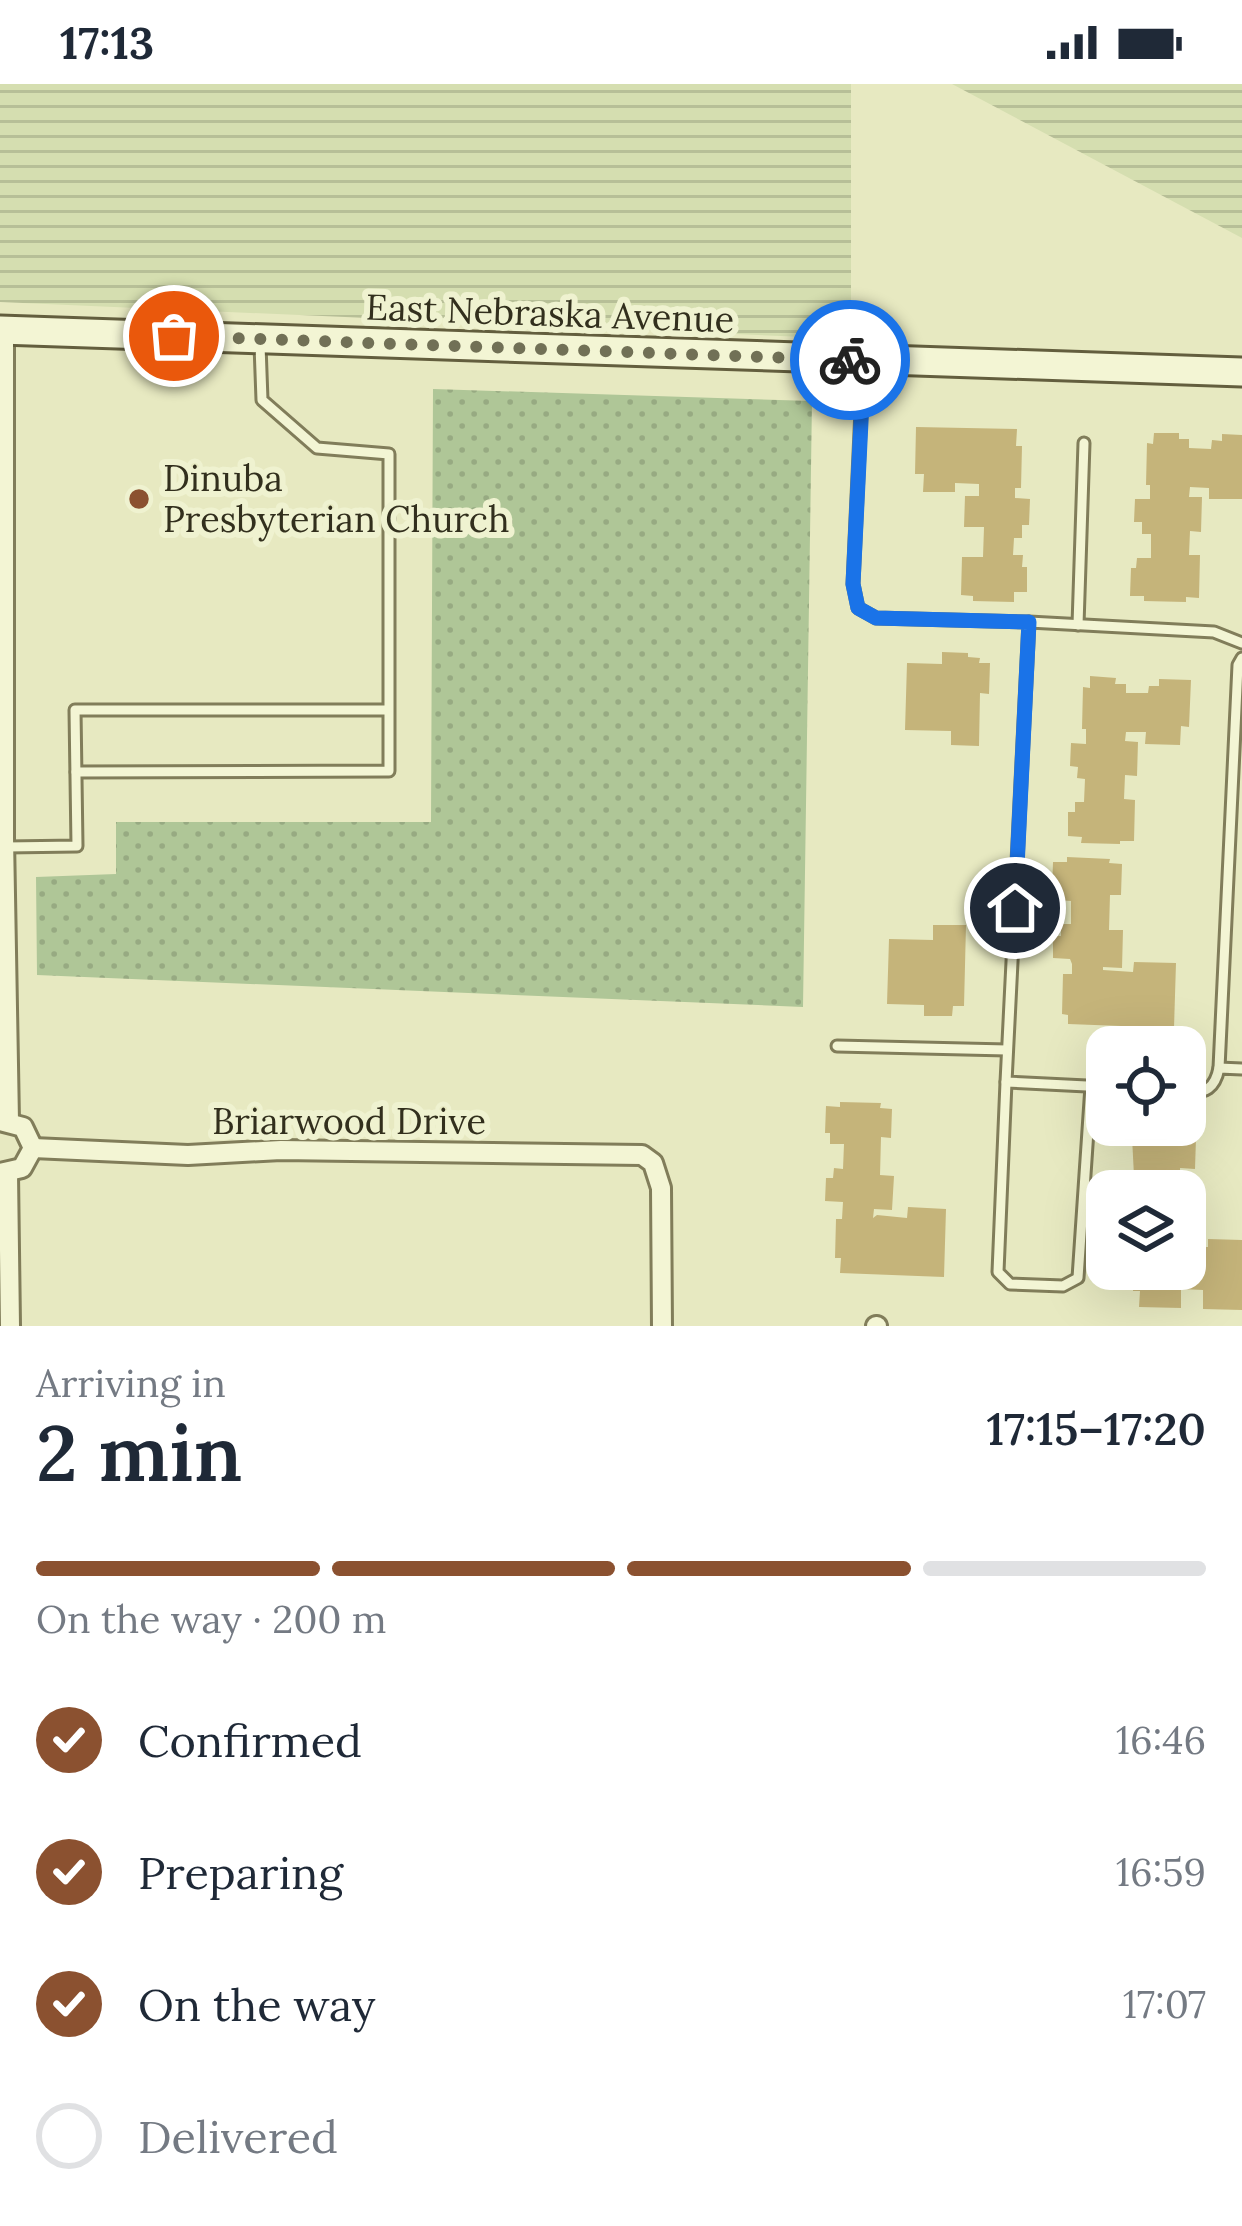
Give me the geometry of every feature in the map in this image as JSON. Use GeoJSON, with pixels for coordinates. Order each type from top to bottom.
{"type":"FeatureCollection","features":[{"type":"Feature","properties":{"kind":"street","name":"East Nebraska Avenue"},"geometry":{"type":"LineString","coordinates":[[2,330],[1242,372]]}},
{"type":"Feature","properties":{"kind":"street"},"geometry":{"type":"LineString","coordinates":[[2,330],[5,1121],[23,1127],[33,1148],[28,1162],[4,1173],[10,1326]]}},
{"type":"Feature","properties":{"kind":"street","name":"Briarwood Drive"},"geometry":{"type":"LineString","coordinates":[[33,1148],[188,1155],[281,1150],[642,1155],[658,1173],[662,1203],[662,1326]]}},
{"type":"Feature","properties":{"kind":"lane"},"geometry":{"type":"LineString","coordinates":[[76,772],[388,771],[388,454],[317,448],[262,400],[259,339]]}},
{"type":"Feature","properties":{"kind":"lane"},"geometry":{"type":"LineString","coordinates":[[864,361],[853,584],[858,608],[876,618],[1214,632],[1242,644]]}},
{"type":"Feature","properties":{"kind":"lane"},"geometry":{"type":"LineString","coordinates":[[1078,625],[1084,443]]}},
{"type":"Feature","properties":{"kind":"lane"},"geometry":{"type":"LineString","coordinates":[[1029,622],[998,1272],[1010,1284],[1063,1286],[1078,1278],[1087,1146]]}},
{"type":"Feature","properties":{"kind":"lane"},"geometry":{"type":"LineString","coordinates":[[1206,1091],[1216,1082],[1220,1068],[1238,665],[1242,658]]}},
{"type":"Feature","properties":{"kind":"lane"},"geometry":{"type":"LineString","coordinates":[[3,841],[77,846],[75,710],[387,710]]}},
{"type":"Feature","properties":{"kind":"lane"},"geometry":{"type":"LineString","coordinates":[[837,1046],[1007,1050]]}},
{"type":"Feature","properties":{"kind":"lane"},"geometry":{"type":"LineString","coordinates":[[1220,1068],[1242,1069]]}},
{"type":"Feature","properties":{"kind":"lane"},"geometry":{"type":"LineString","coordinates":[[1006,1082],[1086,1087]]}},
{"type":"Feature","properties":{"kind":"green space"},"geometry":{"type":"Polygon","coordinates":[[[0,84],[851,84],[851,339],[0,302],[0,84]]]}},
{"type":"Feature","properties":{"kind":"green space"},"geometry":{"type":"Polygon","coordinates":[[[952,84],[1242,84],[1242,238],[952,84]]]}},
{"type":"Feature","properties":{"kind":"green space"},"geometry":{"type":"Polygon","coordinates":[[[433,389],[812,401],[803,1007],[37,975],[36,877],[116,874],[116,822],[431,822],[433,389]]]}},
{"type":"Feature","properties":{"kind":"building"},"geometry":{"type":"Polygon","coordinates":[[[916,427],[1017,429],[1016,446],[1022,446],[1021,488],[1015,488],[1015,498],[1030,499],[1029,525],[1022,525],[1022,538],[1014,538],[1013,555],[1023,555],[1027,592],[1014,592],[1014,602],[973,601],[973,596],[961,595],[962,557],[983,557],[984,527],[964,527],[965,496],[979,496],[979,484],[955,483],[955,492],[923,492],[924,474],[915,474],[916,427]]]}},
{"type":"Feature","properties":{"kind":"building"},"geometry":{"type":"Polygon","coordinates":[[[1154,433],[1179,433],[1179,439],[1189,439],[1189,448],[1211,449],[1212,440],[1222,441],[1222,434],[1242,435],[1242,499],[1209,499],[1209,488],[1190,487],[1189,497],[1202,497],[1201,532],[1190,531],[1189,555],[1200,555],[1199,598],[1186,597],[1186,602],[1130,596],[1131,568],[1136,568],[1137,558],[1151,558],[1151,534],[1142,534],[1142,522],[1134,522],[1135,499],[1150,499],[1147,443],[1153,444],[1154,433]]]}},
{"type":"Feature","properties":{"kind":"building"},"geometry":{"type":"Polygon","coordinates":[[[942,652],[968,653],[968,657],[980,658],[979,663],[990,663],[989,694],[980,693],[979,746],[951,745],[951,731],[905,730],[907,663],[942,664],[942,652]]]}},
{"type":"Feature","properties":{"kind":"building"},"geometry":{"type":"Polygon","coordinates":[[[1090,676],[1116,678],[1115,684],[1126,684],[1126,693],[1148,693],[1149,686],[1159,686],[1159,679],[1191,680],[1189,727],[1181,726],[1180,745],[1145,744],[1146,732],[1126,732],[1125,741],[1138,742],[1137,776],[1125,775],[1124,799],[1135,800],[1134,841],[1081,843],[1082,837],[1068,836],[1068,812],[1075,812],[1075,802],[1084,802],[1085,779],[1077,778],[1078,767],[1070,766],[1071,743],[1086,744],[1083,687],[1090,688],[1090,676]]]}},
{"type":"Feature","properties":{"kind":"building"},"geometry":{"type":"Polygon","coordinates":[[[1067,857],[1122,864],[1121,895],[1110,895],[1109,930],[1123,930],[1122,968],[1103,970],[1133,972],[1134,962],[1176,963],[1174,1026],[1068,1024],[1068,1015],[1062,1014],[1063,974],[1072,974],[1072,964],[1070,959],[1053,958],[1053,936],[1061,936],[1061,924],[1071,924],[1071,901],[1057,900],[1058,890],[1052,890],[1053,862],[1067,862],[1067,857]]]}},
{"type":"Feature","properties":{"kind":"building"},"geometry":{"type":"Polygon","coordinates":[[[933,925],[966,925],[964,1006],[953,1006],[952,1016],[924,1016],[924,1005],[887,1004],[889,939],[933,940],[933,925]]]}},
{"type":"Feature","properties":{"kind":"building"},"geometry":{"type":"Polygon","coordinates":[[[840,1102],[881,1103],[880,1108],[892,1109],[891,1138],[881,1137],[880,1175],[894,1176],[892,1210],[874,1209],[873,1218],[907,1218],[908,1207],[946,1209],[944,1277],[840,1273],[841,1258],[835,1258],[836,1219],[842,1219],[843,1202],[825,1201],[826,1178],[833,1178],[834,1168],[843,1169],[844,1144],[830,1144],[830,1133],[825,1133],[826,1106],[840,1107],[840,1102]]]}},
{"type":"Feature","properties":{"kind":"building"},"geometry":{"type":"Polygon","coordinates":[[[1132,1146],[1196,1146],[1195,1169],[1134,1170],[1132,1146]]]}},
{"type":"Feature","properties":{"kind":"building"},"geometry":{"type":"Polygon","coordinates":[[[1208,1239],[1242,1240],[1242,1310],[1203,1309],[1208,1239]]]}},
{"type":"Feature","properties":{"kind":"building"},"geometry":{"type":"Polygon","coordinates":[[[1181,1290],[1181,1308],[1139,1307],[1140,1291],[1133,1291],[1181,1290]]]}},
{"type":"Feature","properties":{"kind":"way so far"},"geometry":{"type":"LineString","coordinates":[[174,336],[850,360]]}},
{"type":"Feature","properties":{"kind":"place","name":"Dinuba Presbyterian Church"},"geometry":{"type":"Point","coordinates":[139,499]}},
{"type":"Feature","properties":{"kind":"route"},"geometry":{"type":"LineString","coordinates":[[850,360],[864,361],[853,584],[858,608],[876,618],[1029,622],[1015,908]]}}]}
